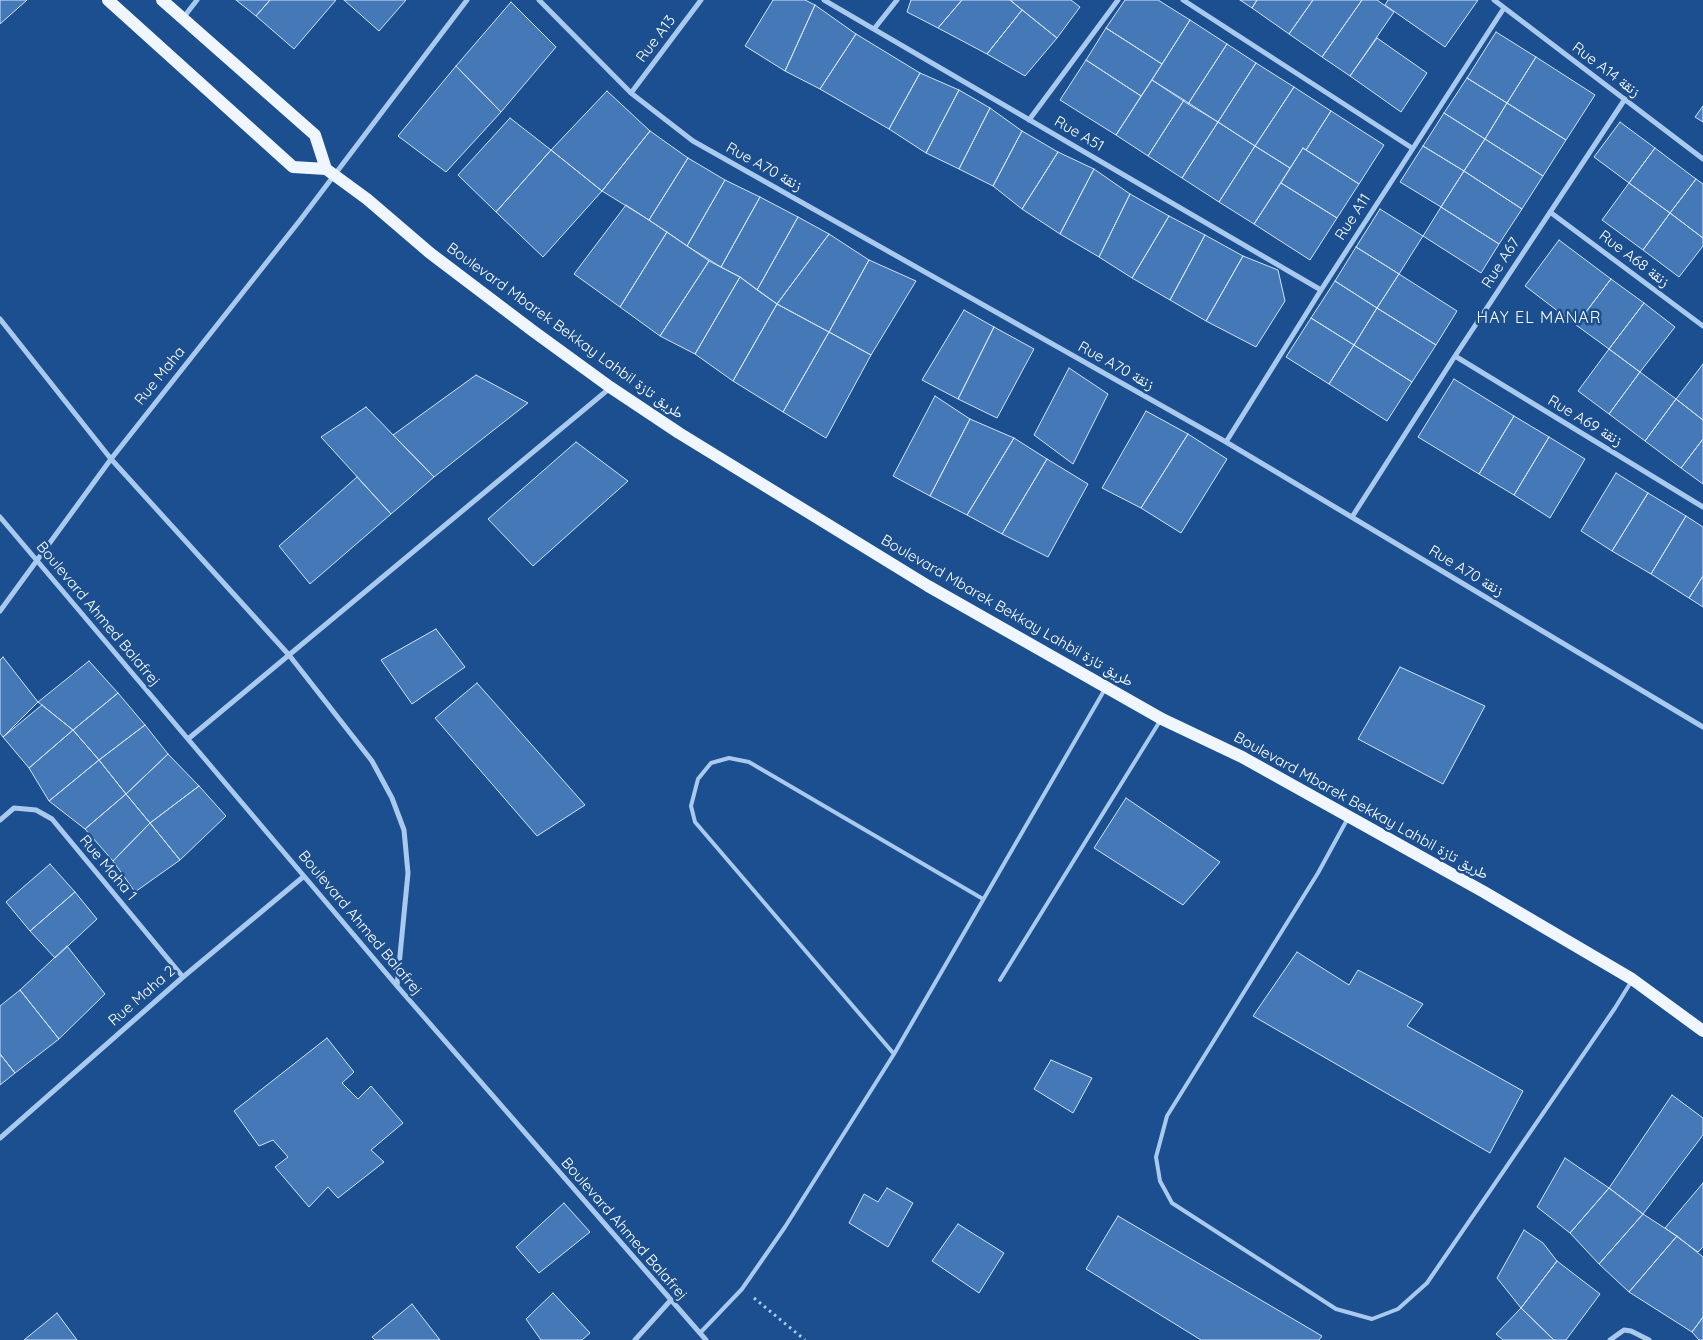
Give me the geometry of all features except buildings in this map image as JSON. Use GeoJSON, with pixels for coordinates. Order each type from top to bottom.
{"type":"FeatureCollection","features":[{"type":"Feature","properties":{"kind":"main road"},"geometry":{"type":"LineString","coordinates":[[108,0],[293,167],[331,172]]}},
{"type":"Feature","properties":{"kind":"main road"},"geometry":{"type":"LineString","coordinates":[[162,0],[315,135],[331,172]]}},
{"type":"Feature","properties":{"kind":"main road","name":"Boulevard Mbarek Bekkay Lahbil طريق تازة"},"geometry":{"type":"LineString","coordinates":[[331,172],[430,253],[610,387],[679,433],[928,586],[1106,688],[1162,719],[1242,757],[1349,816],[1632,979],[1703,1031]]}},
{"type":"Feature","properties":{"kind":"street"},"geometry":{"type":"LineString","coordinates":[[182,18],[197,0]]}},
{"type":"Feature","properties":{"kind":"street","name":"Rue Maha"},"geometry":{"type":"LineString","coordinates":[[0,610],[38,561],[111,459],[331,172],[346,162],[468,0]]}},
{"type":"Feature","properties":{"kind":"street","name":"Rue A70 زنقة"},"geometry":{"type":"LineString","coordinates":[[539,0],[631,93],[693,141],[1226,442],[1703,727]]}},
{"type":"Feature","properties":{"kind":"street","name":"Rue A13"},"geometry":{"type":"LineString","coordinates":[[631,93],[701,0]]}},
{"type":"Feature","properties":{"kind":"street","name":"Rue A51"},"geometry":{"type":"LineString","coordinates":[[824,0],[1321,290]]}},
{"type":"Feature","properties":{"kind":"street"},"geometry":{"type":"LineString","coordinates":[[874,29],[897,0]]}},
{"type":"Feature","properties":{"kind":"street"},"geometry":{"type":"LineString","coordinates":[[1029,120],[1118,0]]}},
{"type":"Feature","properties":{"kind":"street"},"geometry":{"type":"LineString","coordinates":[[1183,0],[1412,148]]}},
{"type":"Feature","properties":{"kind":"street","name":"Rue A14 زنقة"},"geometry":{"type":"LineString","coordinates":[[1494,0],[1703,159]]}},
{"type":"Feature","properties":{"kind":"street","name":"Rue A11"},"geometry":{"type":"LineString","coordinates":[[1226,442],[1321,290],[1504,8]]}},
{"type":"Feature","properties":{"kind":"street","name":"Rue A67"},"geometry":{"type":"LineString","coordinates":[[1352,517],[1455,356],[1625,99]]}},
{"type":"Feature","properties":{"kind":"street","name":"Rue A68 زنقة"},"geometry":{"type":"LineString","coordinates":[[1550,212],[1703,326]]}},
{"type":"Feature","properties":{"kind":"street"},"geometry":{"type":"LineString","coordinates":[[0,319],[111,459],[289,655],[372,761],[392,798],[404,830],[408,873],[397,986]]}},
{"type":"Feature","properties":{"kind":"street","name":"Rue A69 زنقة"},"geometry":{"type":"LineString","coordinates":[[1455,356],[1703,507]]}},
{"type":"Feature","properties":{"kind":"street"},"geometry":{"type":"LineString","coordinates":[[188,739],[610,387]]}},
{"type":"Feature","properties":{"kind":"street","name":"Boulevard Ahmed Balafrej"},"geometry":{"type":"LineString","coordinates":[[0,517],[397,986],[706,1340]]}},
{"type":"Feature","properties":{"kind":"street","name":"Rue Maha 1"},"geometry":{"type":"LineString","coordinates":[[0,820],[14,808],[36,810],[52,819],[183,977]]}},
{"type":"Feature","properties":{"kind":"street","name":"Rue Maha 2"},"geometry":{"type":"LineString","coordinates":[[0,1138],[183,977],[304,876]]}},
{"type":"Feature","properties":{"kind":"street"},"geometry":{"type":"LineString","coordinates":[[634,1340],[670,1301]]}},
{"type":"Feature","properties":{"kind":"street"},"geometry":{"type":"LineString","coordinates":[[1610,1340],[1624,1330],[1631,1331],[1649,1340]]}},
{"type":"Feature","properties":{"kind":"lane"},"geometry":{"type":"LineString","coordinates":[[700,1333],[742,1288],[785,1226],[894,1054],[1106,688]]}},
{"type":"Feature","properties":{"kind":"lane"},"geometry":{"type":"LineString","coordinates":[[1000,980],[1162,719]]}},
{"type":"Feature","properties":{"kind":"lane"},"geometry":{"type":"LineString","coordinates":[[894,1054],[695,822],[690,806],[698,779],[711,763],[729,758],[749,762],[983,899]]}},
{"type":"Feature","properties":{"kind":"lane"},"geometry":{"type":"LineString","coordinates":[[1349,816],[1318,873],[1167,1116],[1156,1157],[1160,1181],[1172,1203],[1336,1309],[1372,1319],[1398,1309],[1427,1283],[1615,1008],[1632,979]]}},
{"type":"Feature","properties":{"kind":"path"},"geometry":{"type":"LineString","coordinates":[[742,1288],[805,1340]]}},
{"type":"Feature","properties":{"kind":"district","name":"HAY EL MANAR"},"geometry":{"type":"Point","coordinates":[1539,318]}}]}
